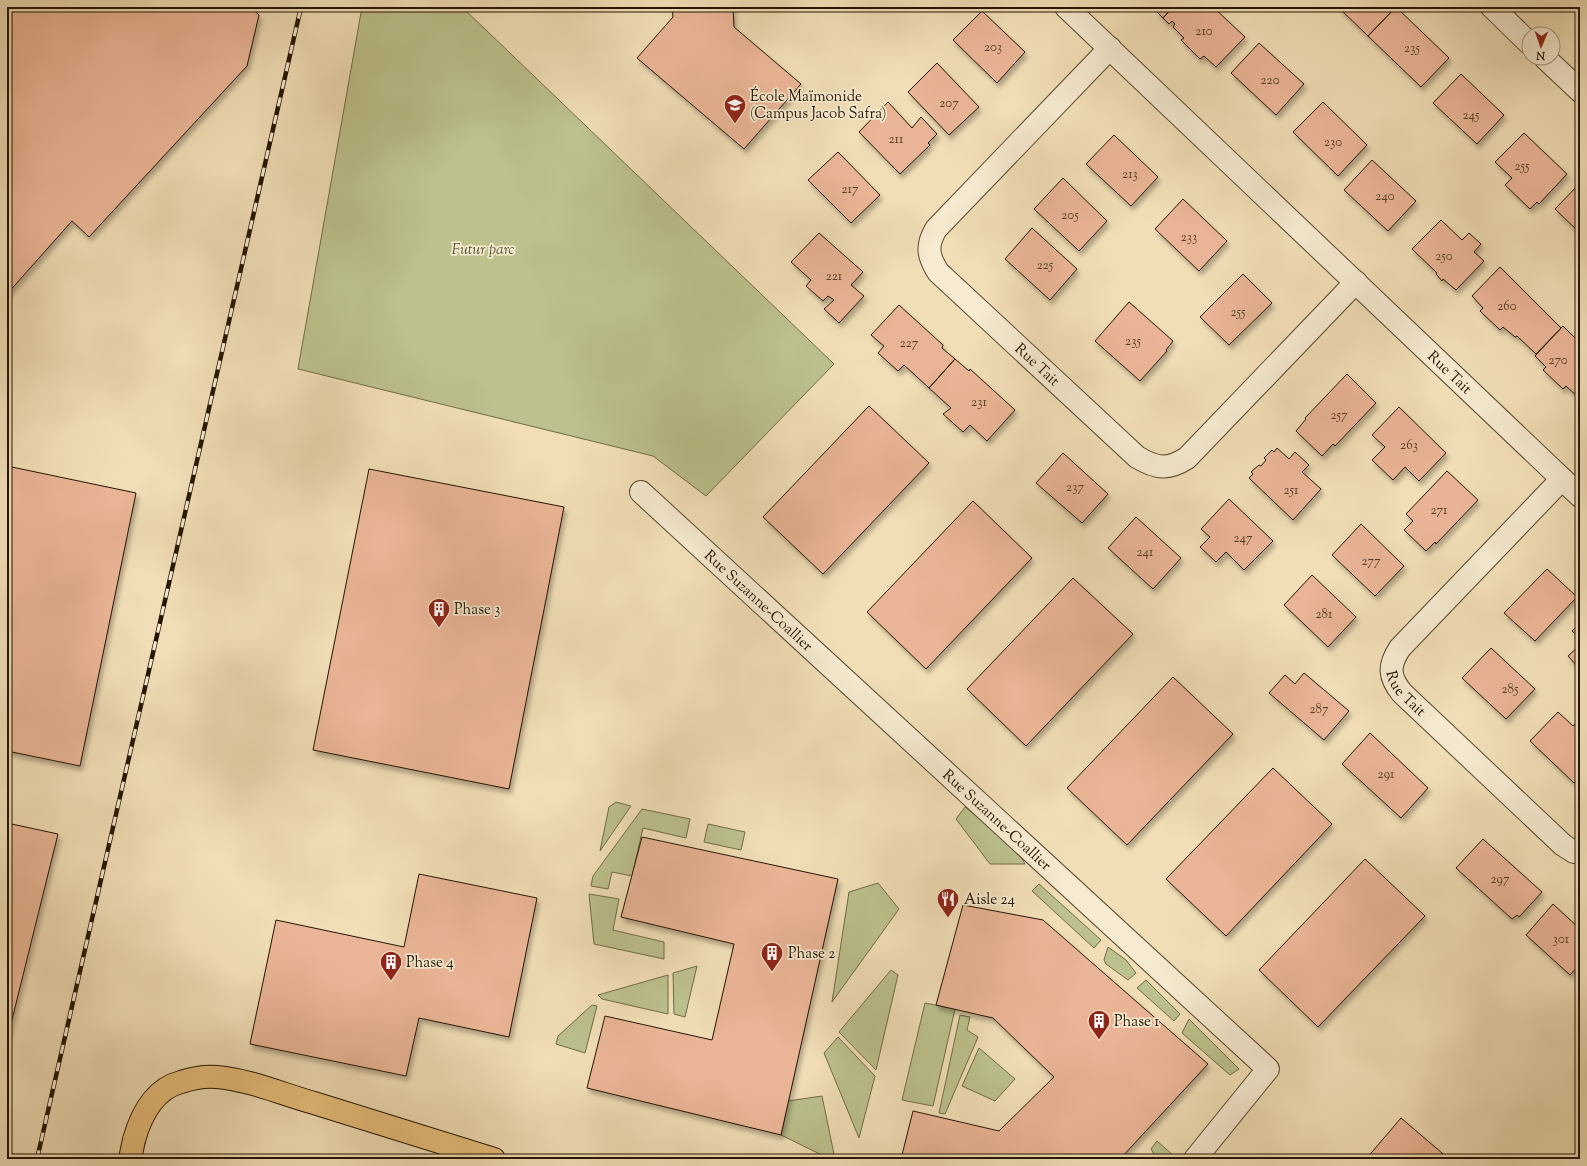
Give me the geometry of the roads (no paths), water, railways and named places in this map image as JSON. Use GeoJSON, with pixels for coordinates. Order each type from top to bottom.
{"type":"FeatureCollection","features":[{"type":"Feature","properties":{"kind":"main road"},"geometry":{"type":"LineString","coordinates":[[132,1150],[139,1122],[147,1107],[164,1091],[179,1082],[199,1078],[217,1077],[261,1086],[494,1159]]}},
{"type":"Feature","properties":{"kind":"street","name":"Rue Tait"},"geometry":{"type":"LineString","coordinates":[[1066,7],[1580,496]]}},
{"type":"Feature","properties":{"kind":"street"},"geometry":{"type":"LineString","coordinates":[[1492,7],[1521,35]]}},
{"type":"Feature","properties":{"kind":"street","name":"Rue Tait"},"geometry":{"type":"LineString","coordinates":[[1110,48],[936,229],[931,238],[928,250],[931,261],[938,272],[1137,457],[1149,464],[1164,467],[1176,465],[1188,458],[1356,282]]}},
{"type":"Feature","properties":{"kind":"street"},"geometry":{"type":"LineString","coordinates":[[1553,66],[1580,91]]}},
{"type":"Feature","properties":{"kind":"street","name":"Rue Tait"},"geometry":{"type":"LineString","coordinates":[[1562,479],[1400,648],[1393,659],[1391,671],[1394,683],[1408,698],[1563,845],[1574,852],[1580,853]]}},
{"type":"Feature","properties":{"kind":"street","name":"Rue Suzanne-Coallier"},"geometry":{"type":"LineString","coordinates":[[641,492],[1268,1069],[1195,1159]]}},
{"type":"Feature","properties":{"kind":"railway"},"geometry":{"type":"LineString","coordinates":[[37,1159],[301,7]]}},
{"type":"Feature","properties":{"kind":"place","name":"École Maïmonide (Campus Jacob Safra)"},"geometry":{"type":"Point","coordinates":[735,124]}},
{"type":"Feature","properties":{"kind":"place","name":"Phase 3"},"geometry":{"type":"Point","coordinates":[439,628]}},
{"type":"Feature","properties":{"kind":"place","name":"Aisle 24"},"geometry":{"type":"Point","coordinates":[948,918]}},
{"type":"Feature","properties":{"kind":"place","name":"Phase 2"},"geometry":{"type":"Point","coordinates":[772,972]}},
{"type":"Feature","properties":{"kind":"place","name":"Phase 4"},"geometry":{"type":"Point","coordinates":[391,982]}},
{"type":"Feature","properties":{"kind":"place","name":"Phase 1"},"geometry":{"type":"Point","coordinates":[1099,1040]}},
{"type":"Feature","properties":{"kind":"park label","name":"Futur parc"},"geometry":{"type":"Point","coordinates":[483,249]}}]}
